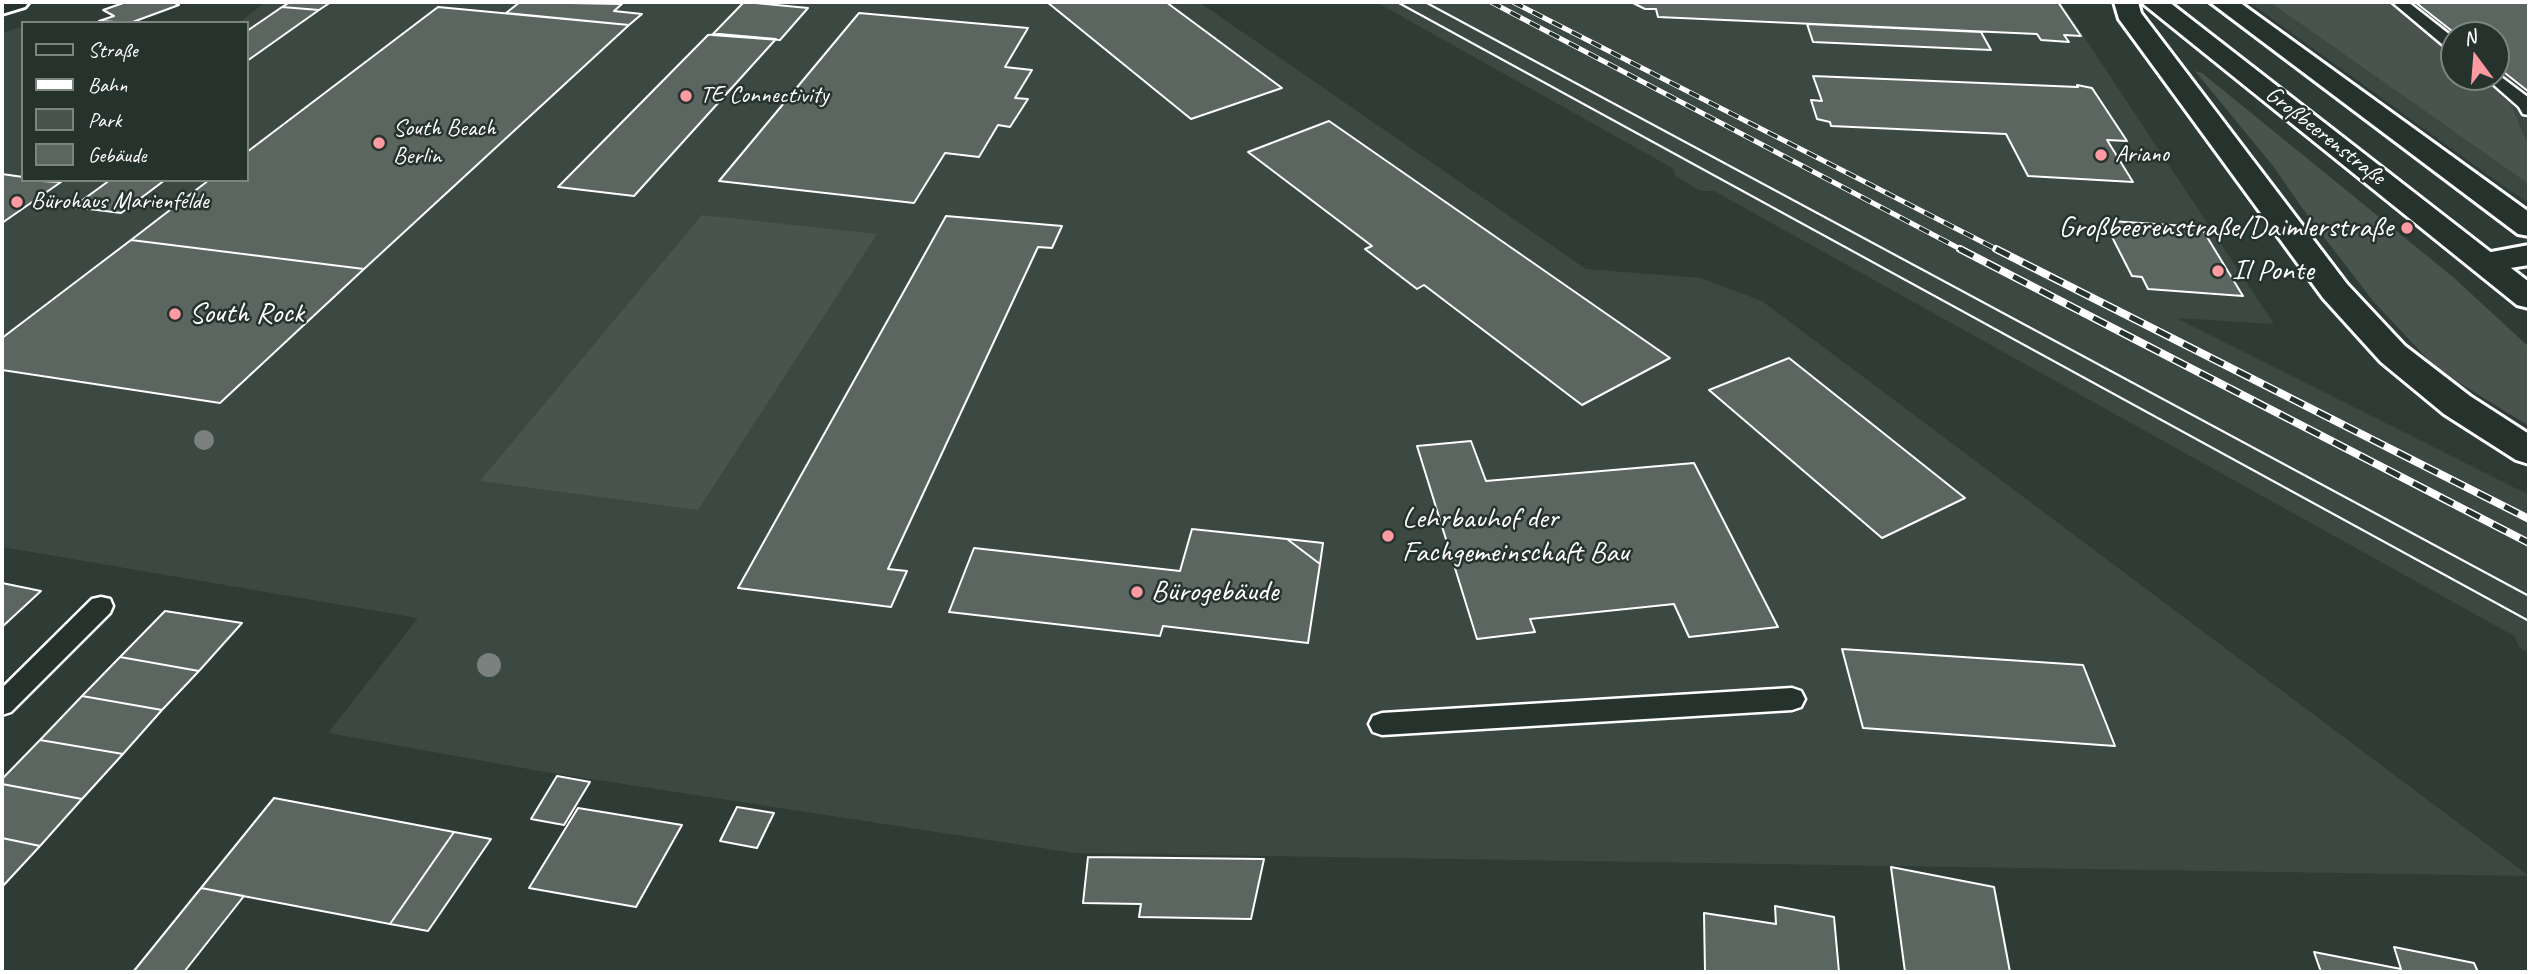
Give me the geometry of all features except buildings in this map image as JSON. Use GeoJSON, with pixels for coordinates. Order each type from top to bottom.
{"type":"FeatureCollection","features":[{"type":"Feature","properties":{"kind":"main road"},"geometry":{"type":"LineString","coordinates":[[2,6],[16,2]]}},
{"type":"Feature","properties":{"kind":"main road"},"geometry":{"type":"LineString","coordinates":[[2126,2],[2129,14],[2335,291],[2393,354],[2457,405],[2529,451]]}},
{"type":"Feature","properties":{"kind":"main road","name":"Großbeerenstraße"},"geometry":{"type":"LineString","coordinates":[[2154,2],[2529,298]]}},
{"type":"Feature","properties":{"kind":"main road","name":"Großbeerenstraße"},"geometry":{"type":"LineString","coordinates":[[2223,2],[2529,228]]}},
{"type":"Feature","properties":{"kind":"main road"},"geometry":{"type":"LineString","coordinates":[[2486,262],[2529,255]]}},
{"type":"Feature","properties":{"kind":"lane"},"geometry":{"type":"LineString","coordinates":[[2399,2],[2440,35]]}},
{"type":"Feature","properties":{"kind":"lane"},"geometry":{"type":"LineString","coordinates":[[2510,91],[2526,104],[2529,110]]}},
{"type":"Feature","properties":{"kind":"lane"},"geometry":{"type":"LineString","coordinates":[[2,704],[101,606]]}},
{"type":"Feature","properties":{"kind":"lane"},"geometry":{"type":"LineString","coordinates":[[1382,724],[1792,699]]}},
{"type":"Feature","properties":{"kind":"shaded area","name":"Lehrbauhof der Fachgemeinschaft Bau"},"geometry":{"type":"Polygon","coordinates":[[[266,2],[1199,2],[1586,269],[1701,278],[1762,301],[2529,876],[1074,853],[545,772],[328,733],[418,618],[2,547],[2,33],[21,27],[21,182],[248,182],[248,21],[241,21],[266,2]]]}},
{"type":"Feature","properties":{"kind":"shaded area"},"geometry":{"type":"Polygon","coordinates":[[[1376,2],[2061,2],[2274,324],[2176,318],[2529,495],[2529,653],[2520,648],[2514,636],[1714,191],[1701,191],[1675,176],[1674,169],[1376,2]]]}},
{"type":"Feature","properties":{"kind":"shaded area"},"geometry":{"type":"Polygon","coordinates":[[[2249,2],[2529,2],[2529,203],[2506,188],[2249,2]]]}},
{"type":"Feature","properties":{"kind":"green space"},"geometry":{"type":"Polygon","coordinates":[[[2270,2],[2387,2],[2440,45],[2440,91],[2498,91],[2509,100],[2525,139],[2529,142],[2529,184],[2270,2]]]}},
{"type":"Feature","properties":{"kind":"green space"},"geometry":{"type":"Polygon","coordinates":[[[2195,71],[2202,73],[2453,277],[2529,347],[2529,426],[2437,369],[2373,301],[2273,166],[2195,71]]]}},
{"type":"Feature","properties":{"kind":"green space"},"geometry":{"type":"Polygon","coordinates":[[[702,215],[877,234],[698,510],[480,481],[702,215]]]}},
{"type":"Feature","properties":{"kind":"tram line"},"geometry":{"type":"LineString","coordinates":[[1397,2],[2529,621]]}},
{"type":"Feature","properties":{"kind":"tram line"},"geometry":{"type":"LineString","coordinates":[[1425,2],[2529,596]]}},
{"type":"Feature","properties":{"kind":"railway"},"geometry":{"type":"LineString","coordinates":[[1491,2],[1964,251]]}},
{"type":"Feature","properties":{"kind":"railway"},"geometry":{"type":"LineString","coordinates":[[1513,2],[2000,251]]}},
{"type":"Feature","properties":{"kind":"railway"},"geometry":{"type":"LineString","coordinates":[[1960,249],[2529,543]]}},
{"type":"Feature","properties":{"kind":"railway"},"geometry":{"type":"LineString","coordinates":[[1996,249],[2529,519]]}},
{"type":"Feature","properties":{"kind":"place","name":"TE Connectivity"},"geometry":{"type":"Point","coordinates":[686,96]}},
{"type":"Feature","properties":{"kind":"place","name":"South Beach Berlin"},"geometry":{"type":"Point","coordinates":[379,143]}},
{"type":"Feature","properties":{"kind":"place","name":"Ariano"},"geometry":{"type":"Point","coordinates":[2101,155]}},
{"type":"Feature","properties":{"kind":"place","name":"Bürohaus Marienfelde"},"geometry":{"type":"Point","coordinates":[17,202]}},
{"type":"Feature","properties":{"kind":"place","name":"Großbeerenstraße/Daimlerstraße"},"geometry":{"type":"Point","coordinates":[2407,228]}},
{"type":"Feature","properties":{"kind":"place","name":"Il Ponte"},"geometry":{"type":"Point","coordinates":[2218,271]}},
{"type":"Feature","properties":{"kind":"place","name":"South Rock"},"geometry":{"type":"Point","coordinates":[175,314]}},
{"type":"Feature","properties":{"kind":"place","name":"Lehrbauhof der Fachgemeinschaft Bau"},"geometry":{"type":"Point","coordinates":[1388,536]}},
{"type":"Feature","properties":{"kind":"place","name":"Bürogebäude"},"geometry":{"type":"Point","coordinates":[1137,592]}}]}
